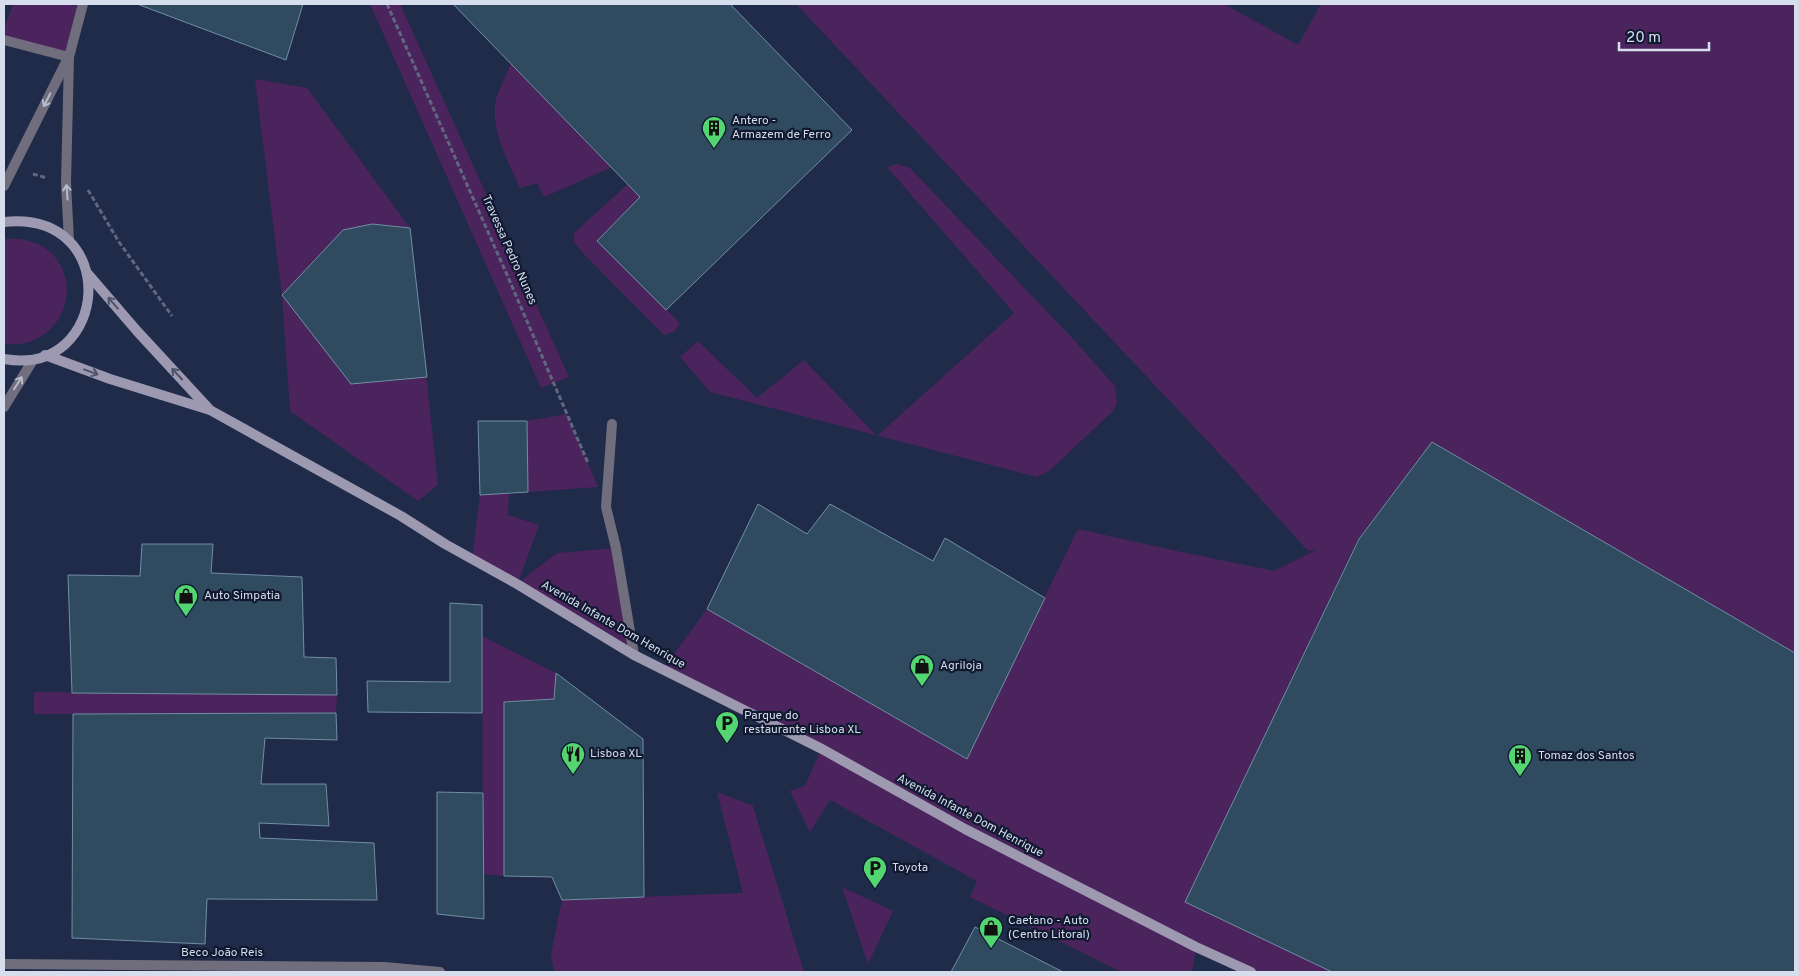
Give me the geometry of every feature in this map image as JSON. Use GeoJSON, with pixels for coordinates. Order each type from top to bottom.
{"type":"FeatureCollection","features":[{"type":"Feature","properties":{"kind":"main road"},"geometry":{"type":"LineString","coordinates":[[4,222],[20,220],[38,223],[55,230],[69,241],[79,254],[88,274],[137,331],[210,410]]}},
{"type":"Feature","properties":{"kind":"main road"},"geometry":{"type":"LineString","coordinates":[[4,359],[14,361],[33,360],[54,352],[72,337],[84,318],[89,297],[88,274]]}},
{"type":"Feature","properties":{"kind":"main road"},"geometry":{"type":"LineString","coordinates":[[45,355],[110,379],[210,410]]}},
{"type":"Feature","properties":{"kind":"main road","name":"Avenida Infante Dom Henrique"},"geometry":{"type":"LineString","coordinates":[[210,410],[401,516],[445,544],[517,584],[634,655],[822,749],[965,829],[1196,948],[1251,972]]}},
{"type":"Feature","properties":{"kind":"street"},"geometry":{"type":"LineString","coordinates":[[4,186],[69,57],[83,4]]}},
{"type":"Feature","properties":{"kind":"street"},"geometry":{"type":"LineString","coordinates":[[4,40],[69,57]]}},
{"type":"Feature","properties":{"kind":"street"},"geometry":{"type":"LineString","coordinates":[[69,57],[66,183],[69,241]]}},
{"type":"Feature","properties":{"kind":"street"},"geometry":{"type":"LineString","coordinates":[[4,407],[33,360]]}},
{"type":"Feature","properties":{"kind":"street"},"geometry":{"type":"LineString","coordinates":[[612,424],[606,507],[616,548],[634,655]]}},
{"type":"Feature","properties":{"kind":"street","name":"Beco João Reis"},"geometry":{"type":"LineString","coordinates":[[4,964],[384,967],[440,972]]}},
{"type":"Feature","properties":{"kind":"path","name":"Travessa Pedro Nunes"},"geometry":{"type":"LineString","coordinates":[[386,4],[512,286],[590,468]]}},
{"type":"Feature","properties":{"kind":"path"},"geometry":{"type":"LineString","coordinates":[[86,187],[119,242],[172,316]]}},
{"type":"Feature","properties":{"kind":"shaded area"},"geometry":{"type":"Polygon","coordinates":[[[4,4],[1512,4],[1795,170],[1795,972],[4,972],[4,4]]]}},
{"type":"Feature","properties":{"kind":"shaded area"},"geometry":{"type":"Polygon","coordinates":[[[13,4],[83,4],[69,57],[4,40],[4,30],[13,4]]]}},
{"type":"Feature","properties":{"kind":"shaded area"},"geometry":{"type":"Polygon","coordinates":[[[370,4],[400,4],[569,377],[541,388],[370,4]]]}},
{"type":"Feature","properties":{"kind":"shaded area"},"geometry":{"type":"Polygon","coordinates":[[[796,4],[1224,4],[1298,45],[1321,4],[1795,4],[1795,653],[1432,442],[1358,539],[1185,902],[1332,972],[1251,972],[1196,948],[1192,972],[1121,972],[970,897],[977,881],[830,800],[810,832],[790,791],[805,786],[821,749],[662,670],[707,609],[966,758],[1078,529],[1274,571],[1318,549],[1308,551],[1230,465],[796,4]]]}},
{"type":"Feature","properties":{"kind":"shaded area"},"geometry":{"type":"Polygon","coordinates":[[[511,63],[612,167],[544,197],[537,183],[520,188],[505,155],[495,120],[497,96],[511,63]]]}},
{"type":"Feature","properties":{"kind":"shaded area"},"geometry":{"type":"Polygon","coordinates":[[[255,79],[307,88],[410,228],[438,485],[418,501],[290,411],[282,295],[255,79]]]}},
{"type":"Feature","properties":{"kind":"shaded area"},"geometry":{"type":"Polygon","coordinates":[[[897,164],[910,168],[1075,341],[1115,386],[1117,403],[1112,412],[1049,471],[1037,477],[878,436],[1014,313],[887,167],[897,164]]]}},
{"type":"Feature","properties":{"kind":"shaded area"},"geometry":{"type":"Polygon","coordinates":[[[628,184],[640,197],[597,241],[680,323],[674,332],[664,335],[574,242],[574,233],[628,184]]]}},
{"type":"Feature","properties":{"kind":"shaded area"},"geometry":{"type":"Polygon","coordinates":[[[4,239],[21,239],[40,245],[53,254],[61,266],[66,280],[67,294],[64,308],[57,321],[47,332],[34,340],[11,344],[4,343],[4,239]]]}},
{"type":"Feature","properties":{"kind":"shaded area"},"geometry":{"type":"Polygon","coordinates":[[[698,341],[757,398],[804,360],[876,435],[710,392],[680,357],[698,341]]]}},
{"type":"Feature","properties":{"kind":"shaded area"},"geometry":{"type":"Polygon","coordinates":[[[567,414],[598,487],[528,492],[527,421],[567,414]]]}},
{"type":"Feature","properties":{"kind":"shaded area"},"geometry":{"type":"Polygon","coordinates":[[[509,493],[508,515],[539,525],[518,583],[557,553],[616,548],[634,655],[472,558],[480,495],[509,493]]]}},
{"type":"Feature","properties":{"kind":"shaded area"},"geometry":{"type":"Polygon","coordinates":[[[482,636],[556,673],[554,699],[504,702],[504,876],[483,874],[482,636]]]}},
{"type":"Feature","properties":{"kind":"shaded area"},"geometry":{"type":"Polygon","coordinates":[[[34,692],[337,695],[336,713],[34,714],[34,692]]]}},
{"type":"Feature","properties":{"kind":"shaded area"},"geometry":{"type":"Polygon","coordinates":[[[717,792],[753,806],[804,972],[554,972],[551,954],[562,900],[743,893],[717,792]]]}},
{"type":"Feature","properties":{"kind":"shaded area"},"geometry":{"type":"Polygon","coordinates":[[[842,887],[893,911],[868,964],[842,887]]]}},
{"type":"Feature","properties":{"kind":"building"},"geometry":{"type":"Polygon","coordinates":[[[137,4],[303,4],[286,60],[137,4]]]}},
{"type":"Feature","properties":{"kind":"building","name":"Antero - Armazem de Ferro"},"geometry":{"type":"Polygon","coordinates":[[[453,4],[730,4],[852,130],[666,310],[597,241],[640,197],[453,4]]]}},
{"type":"Feature","properties":{"kind":"building"},"geometry":{"type":"Polygon","coordinates":[[[372,224],[410,228],[427,377],[351,384],[282,295],[343,230],[372,224]]]}},
{"type":"Feature","properties":{"kind":"building"},"geometry":{"type":"Polygon","coordinates":[[[478,421],[527,421],[528,492],[480,495],[478,421]]]}},
{"type":"Feature","properties":{"kind":"building","name":"Tomaz dos Santos"},"geometry":{"type":"Polygon","coordinates":[[[1432,442],[1795,653],[1795,972],[1332,972],[1185,902],[1359,539],[1432,442]]]}},
{"type":"Feature","properties":{"kind":"building","name":"Agriloja"},"geometry":{"type":"Polygon","coordinates":[[[758,504],[807,534],[830,504],[933,561],[945,538],[1045,598],[967,759],[707,609],[758,504]]]}},
{"type":"Feature","properties":{"kind":"building","name":"Auto Simpatia"},"geometry":{"type":"Polygon","coordinates":[[[142,544],[213,544],[211,573],[302,577],[304,657],[336,658],[337,695],[72,693],[68,575],[140,576],[142,544]]]}},
{"type":"Feature","properties":{"kind":"building"},"geometry":{"type":"Polygon","coordinates":[[[450,603],[482,605],[482,713],[368,712],[367,681],[450,682],[450,603]]]}},
{"type":"Feature","properties":{"kind":"building","name":"Lisboa XL"},"geometry":{"type":"Polygon","coordinates":[[[556,673],[643,739],[644,897],[562,900],[552,877],[504,876],[504,702],[554,699],[556,673]]]}},
{"type":"Feature","properties":{"kind":"building"},"geometry":{"type":"Polygon","coordinates":[[[336,713],[337,740],[265,738],[261,784],[326,784],[329,826],[259,823],[260,838],[374,843],[377,900],[207,899],[205,944],[72,938],[73,714],[336,713]]]}},
{"type":"Feature","properties":{"kind":"building"},"geometry":{"type":"Polygon","coordinates":[[[437,792],[483,793],[484,919],[437,914],[437,792]]]}},
{"type":"Feature","properties":{"kind":"building","name":"Caetano - Auto (Centro Litoral)"},"geometry":{"type":"Polygon","coordinates":[[[975,927],[1063,972],[951,972],[975,927]]]}},
{"type":"Feature","properties":{"kind":"place","name":"Antero - Armazem de Ferro"},"geometry":{"type":"Point","coordinates":[714,149]}},
{"type":"Feature","properties":{"kind":"place","name":"Auto Simpatia"},"geometry":{"type":"Point","coordinates":[186,617]}},
{"type":"Feature","properties":{"kind":"place","name":"Agriloja"},"geometry":{"type":"Point","coordinates":[922,687]}},
{"type":"Feature","properties":{"kind":"place","name":"Parque do restaurante Lisboa XL"},"geometry":{"type":"Point","coordinates":[727,744]}},
{"type":"Feature","properties":{"kind":"place","name":"Lisboa XL"},"geometry":{"type":"Point","coordinates":[573,775]}},
{"type":"Feature","properties":{"kind":"place","name":"Tomaz dos Santos"},"geometry":{"type":"Point","coordinates":[1520,777]}},
{"type":"Feature","properties":{"kind":"place","name":"Toyota"},"geometry":{"type":"Point","coordinates":[875,889]}},
{"type":"Feature","properties":{"kind":"place","name":"Caetano - Auto (Centro Litoral)"},"geometry":{"type":"Point","coordinates":[991,949]}}]}
